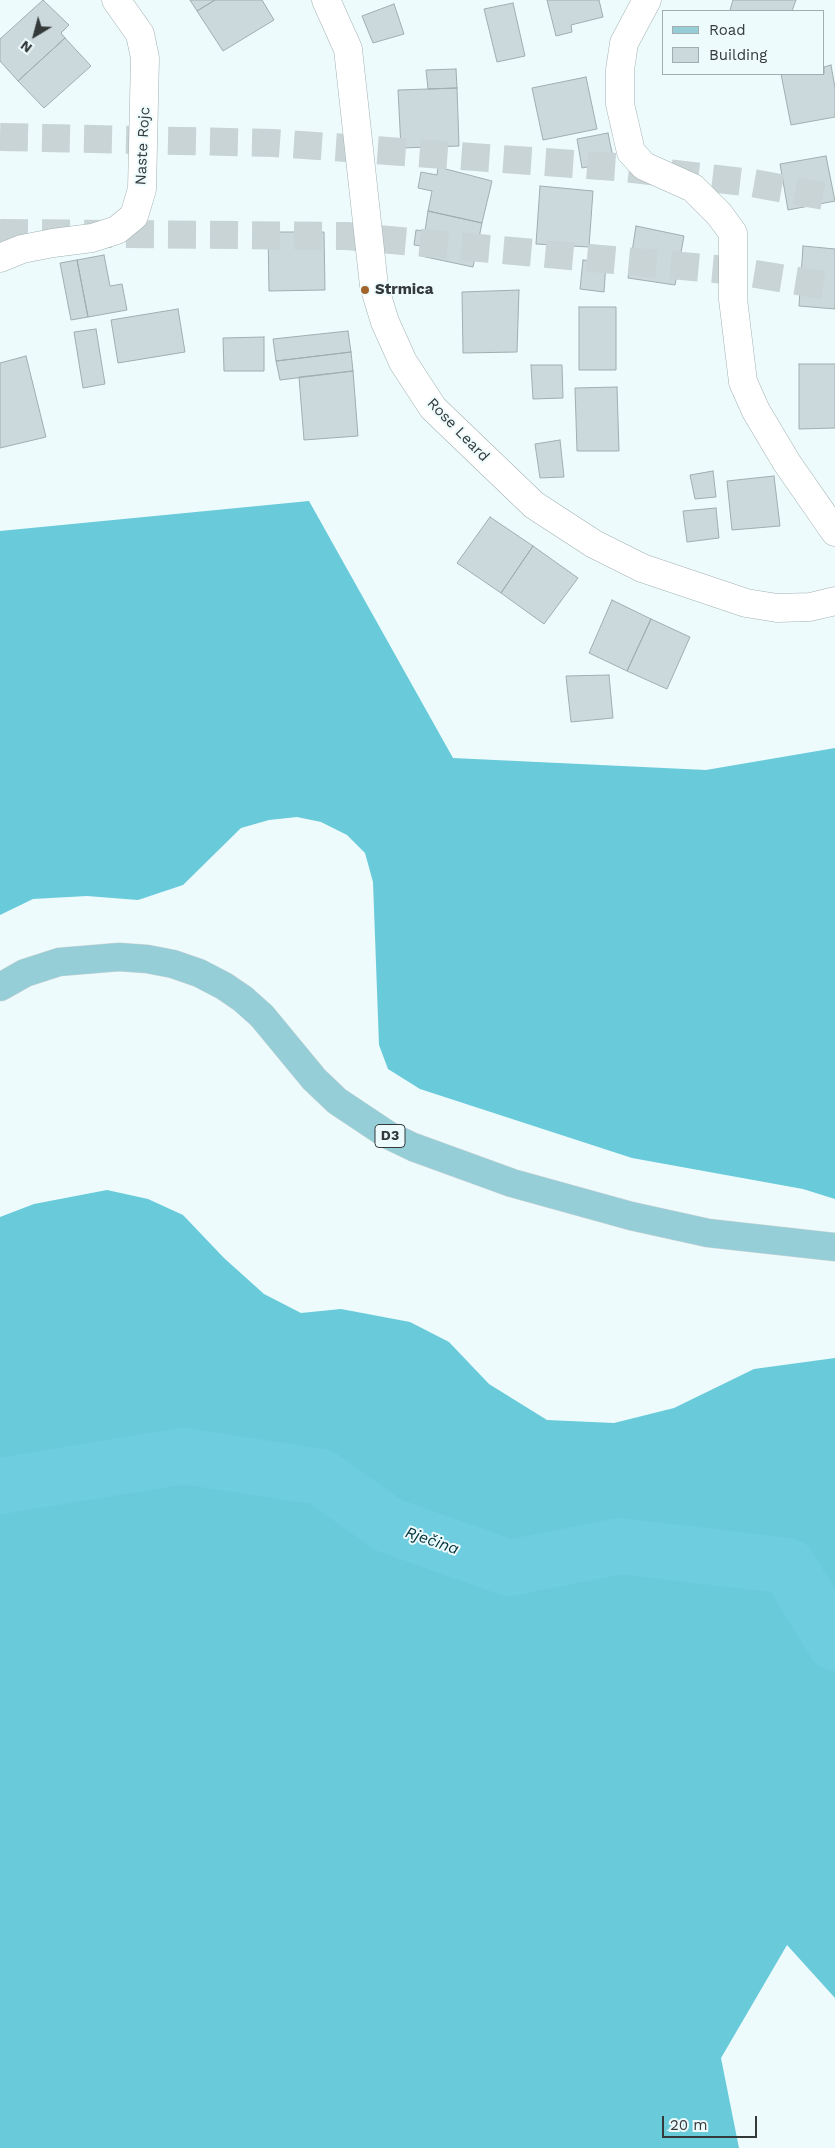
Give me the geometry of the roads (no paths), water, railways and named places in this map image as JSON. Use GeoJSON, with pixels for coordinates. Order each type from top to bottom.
{"type":"FeatureCollection","features":[{"type":"Feature","properties":{"kind":"main road","name":"D3"},"geometry":{"type":"LineString","coordinates":[[0,987],[25,973],[59,962],[119,957],[147,958],[173,964],[199,973],[224,986],[243,999],[262,1016],[314,1079],[336,1101],[381,1131],[413,1147],[512,1183],[631,1216],[708,1233],[835,1247]]}},
{"type":"Feature","properties":{"kind":"street","name":"Naste Rojc"},"geometry":{"type":"LineString","coordinates":[[0,258],[30,248],[101,236],[117,230],[134,216],[142,189],[145,58],[140,34],[116,0]]}},
{"type":"Feature","properties":{"kind":"street","name":"Rose Leard"},"geometry":{"type":"LineString","coordinates":[[326,0],[348,49],[374,286],[385,322],[402,362],[433,408],[534,505],[594,544],[642,568],[746,603],[786,608],[810,608],[835,601]]}},
{"type":"Feature","properties":{"kind":"street"},"geometry":{"type":"LineString","coordinates":[[647,0],[624,43],[620,70],[620,104],[631,152],[644,166],[693,188],[719,214],[734,233],[733,299],[743,382],[756,411],[787,464],[835,532]]}},
{"type":"Feature","properties":{"kind":"waterway","name":"Rječina"},"geometry":{"type":"LineString","coordinates":[[0,1486],[183,1456],[321,1477],[388,1525],[509,1568],[620,1546],[788,1566],[835,1643]]}},
{"type":"Feature","properties":{"kind":"tunnel"},"geometry":{"type":"LineString","coordinates":[[0,137],[274,143],[616,167],[752,183],[835,198]]}},
{"type":"Feature","properties":{"kind":"tunnel"},"geometry":{"type":"LineString","coordinates":[[0,233],[346,236],[737,271],[835,287]]}},
{"type":"Feature","properties":{"kind":"place","name":"Strmica"},"geometry":{"type":"Point","coordinates":[365,290]}}]}
